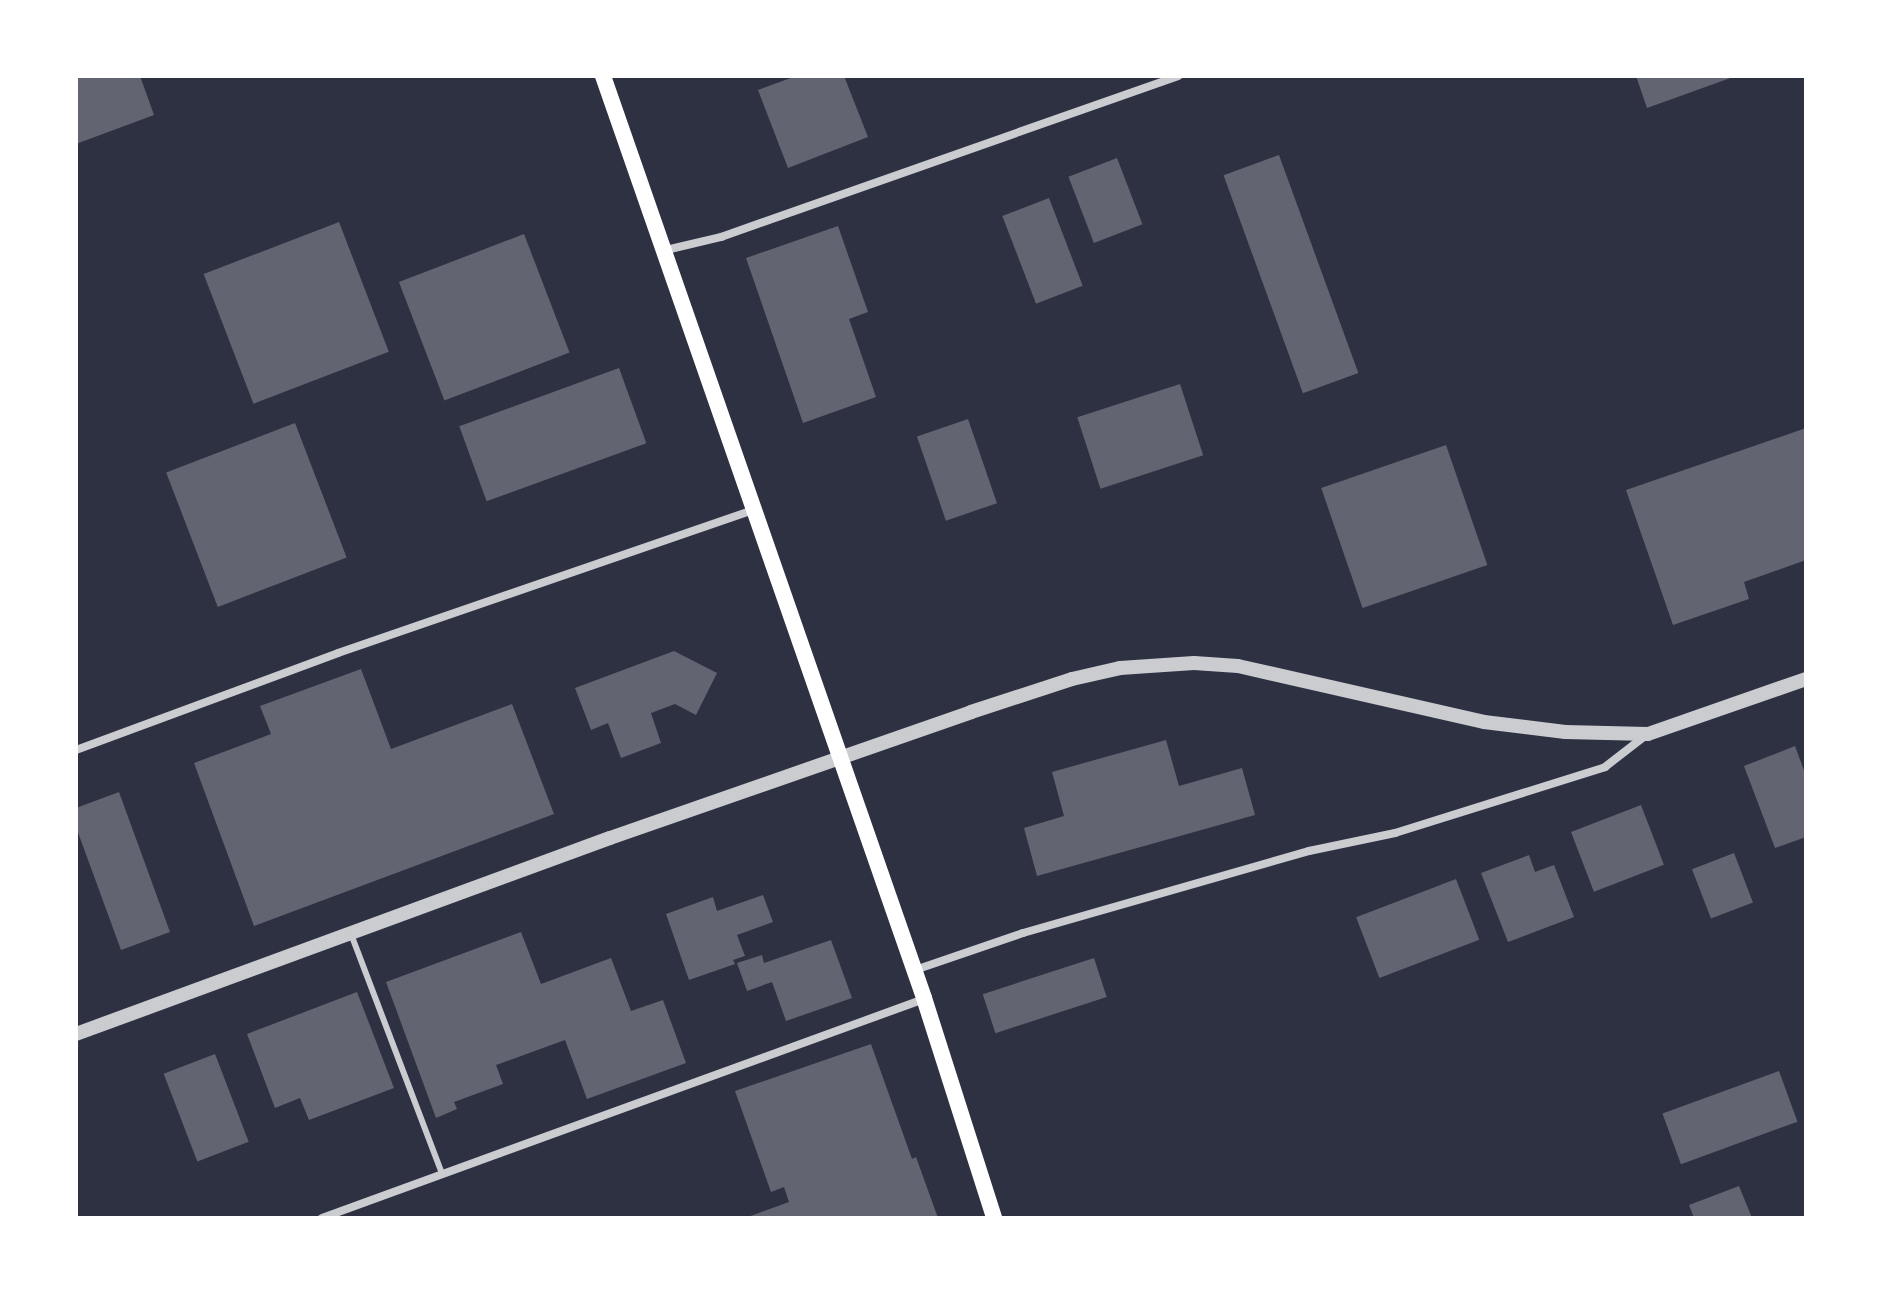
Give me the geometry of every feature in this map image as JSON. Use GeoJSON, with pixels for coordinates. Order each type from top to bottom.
{"type":"FeatureCollection","features":[{"type":"Feature","properties":{"kind":"main road"},"geometry":{"type":"LineString","coordinates":[[603,76],[924,998],[994,1218]]}},
{"type":"Feature","properties":{"kind":"street"},"geometry":{"type":"LineString","coordinates":[[666,250],[721,237],[1179,76]]}},
{"type":"Feature","properties":{"kind":"street"},"geometry":{"type":"LineString","coordinates":[[76,750],[338,653],[755,510]]}},
{"type":"Feature","properties":{"kind":"street"},"geometry":{"type":"LineString","coordinates":[[76,1034],[840,759],[1072,679],[1120,668],[1194,663],[1266,671],[1484,722],[1565,732],[1648,734]]}},
{"type":"Feature","properties":{"kind":"street"},"geometry":{"type":"LineString","coordinates":[[914,970],[1023,933],[1309,851],[1395,833],[1605,767],[1648,734],[1806,679]]}},
{"type":"Feature","properties":{"kind":"street"},"geometry":{"type":"LineString","coordinates":[[322,1218],[924,998]]}},
{"type":"Feature","properties":{"kind":"lane"},"geometry":{"type":"LineString","coordinates":[[351,934],[442,1174]]}},
{"type":"Feature","properties":{"kind":"building"},"geometry":{"type":"Polygon","coordinates":[[[76,76],[140,76],[154,115],[76,144],[76,76]]]}},
{"type":"Feature","properties":{"kind":"building"},"geometry":{"type":"Polygon","coordinates":[[[796,76],[844,76],[868,137],[788,168],[758,90],[796,76]]]}},
{"type":"Feature","properties":{"kind":"building"},"geometry":{"type":"Polygon","coordinates":[[[1636,76],[1736,76],[1647,108],[1636,76]]]}},
{"type":"Feature","properties":{"kind":"building"},"geometry":{"type":"Polygon","coordinates":[[[1279,155],[1358,373],[1303,393],[1224,175],[1279,155]]]}},
{"type":"Feature","properties":{"kind":"building"},"geometry":{"type":"Polygon","coordinates":[[[1117,158],[1142,224],[1094,243],[1068,177],[1117,158]]]}},
{"type":"Feature","properties":{"kind":"building"},"geometry":{"type":"Polygon","coordinates":[[[1049,198],[1083,286],[1036,304],[1002,216],[1049,198]]]}},
{"type":"Feature","properties":{"kind":"building"},"geometry":{"type":"Polygon","coordinates":[[[339,222],[389,352],[253,404],[204,274],[339,222]]]}},
{"type":"Feature","properties":{"kind":"building"},"geometry":{"type":"Polygon","coordinates":[[[838,226],[868,312],[849,319],[876,397],[803,423],[746,258],[838,226]]]}},
{"type":"Feature","properties":{"kind":"building"},"geometry":{"type":"Polygon","coordinates":[[[524,234],[570,353],[444,401],[399,282],[524,234]]]}},
{"type":"Feature","properties":{"kind":"building"},"geometry":{"type":"Polygon","coordinates":[[[619,368],[646,443],[487,501],[459,426],[619,368]]]}},
{"type":"Feature","properties":{"kind":"building"},"geometry":{"type":"Polygon","coordinates":[[[1180,384],[1203,455],[1100,489],[1077,417],[1180,384]]]}},
{"type":"Feature","properties":{"kind":"building"},"geometry":{"type":"Polygon","coordinates":[[[968,419],[997,503],[946,521],[917,437],[968,419]]]}},
{"type":"Feature","properties":{"kind":"building"},"geometry":{"type":"Polygon","coordinates":[[[295,423],[347,557],[218,607],[166,472],[295,423]]]}},
{"type":"Feature","properties":{"kind":"building"},"geometry":{"type":"Polygon","coordinates":[[[1806,428],[1806,560],[1744,582],[1749,599],[1673,625],[1626,490],[1806,428]]]}},
{"type":"Feature","properties":{"kind":"building"},"geometry":{"type":"Polygon","coordinates":[[[1446,445],[1487,565],[1363,608],[1321,488],[1446,445]]]}},
{"type":"Feature","properties":{"kind":"building"},"geometry":{"type":"Polygon","coordinates":[[[674,651],[717,673],[696,715],[675,704],[651,713],[661,743],[621,758],[608,723],[591,730],[575,688],[674,651]]]}},
{"type":"Feature","properties":{"kind":"building"},"geometry":{"type":"Polygon","coordinates":[[[361,669],[391,749],[512,704],[554,814],[254,926],[194,763],[271,734],[260,706],[361,669]]]}},
{"type":"Feature","properties":{"kind":"building"},"geometry":{"type":"Polygon","coordinates":[[[1166,740],[1179,786],[1242,768],[1255,815],[1037,876],[1024,828],[1064,816],[1052,772],[1166,740]]]}},
{"type":"Feature","properties":{"kind":"building"},"geometry":{"type":"Polygon","coordinates":[[[1795,746],[1806,776],[1806,837],[1775,848],[1744,766],[1795,746]]]}},
{"type":"Feature","properties":{"kind":"building"},"geometry":{"type":"Polygon","coordinates":[[[119,792],[170,932],[121,950],[76,827],[76,808],[119,792]]]}},
{"type":"Feature","properties":{"kind":"building"},"geometry":{"type":"Polygon","coordinates":[[[1641,805],[1664,865],[1594,892],[1571,832],[1641,805]]]}},
{"type":"Feature","properties":{"kind":"building"},"geometry":{"type":"Polygon","coordinates":[[[1734,853],[1753,902],[1711,919],[1692,869],[1734,853]]]}},
{"type":"Feature","properties":{"kind":"building"},"geometry":{"type":"Polygon","coordinates":[[[1529,855],[1535,872],[1554,865],[1574,917],[1508,942],[1481,873],[1529,855]]]}},
{"type":"Feature","properties":{"kind":"building"},"geometry":{"type":"Polygon","coordinates":[[[1456,879],[1479,940],[1379,978],[1356,917],[1456,879]]]}},
{"type":"Feature","properties":{"kind":"building"},"geometry":{"type":"Polygon","coordinates":[[[763,895],[773,922],[737,935],[745,956],[733,960],[735,964],[689,980],[666,914],[713,897],[717,911],[763,895]]]}},
{"type":"Feature","properties":{"kind":"building"},"geometry":{"type":"Polygon","coordinates":[[[521,932],[541,984],[611,958],[631,1011],[663,1000],[686,1063],[587,1099],[565,1040],[496,1065],[503,1084],[454,1102],[457,1109],[436,1118],[386,982],[521,932]]]}},
{"type":"Feature","properties":{"kind":"building"},"geometry":{"type":"Polygon","coordinates":[[[831,940],[852,998],[786,1021],[772,982],[747,991],[737,963],[762,955],[764,963],[831,940]]]}},
{"type":"Feature","properties":{"kind":"building"},"geometry":{"type":"Polygon","coordinates":[[[1094,958],[1107,997],[995,1033],[983,994],[1094,958]]]}},
{"type":"Feature","properties":{"kind":"building"},"geometry":{"type":"Polygon","coordinates":[[[357,992],[394,1088],[309,1120],[300,1098],[275,1108],[247,1034],[357,992]]]}},
{"type":"Feature","properties":{"kind":"building"},"geometry":{"type":"Polygon","coordinates":[[[871,1044],[912,1159],[916,1157],[938,1218],[745,1218],[789,1202],[784,1187],[771,1192],[735,1091],[871,1044]]]}},
{"type":"Feature","properties":{"kind":"building"},"geometry":{"type":"Polygon","coordinates":[[[215,1054],[249,1142],[197,1161],[164,1074],[215,1054]]]}},
{"type":"Feature","properties":{"kind":"building"},"geometry":{"type":"Polygon","coordinates":[[[1779,1071],[1797,1122],[1681,1164],[1662,1113],[1779,1071]]]}},
{"type":"Feature","properties":{"kind":"building"},"geometry":{"type":"Polygon","coordinates":[[[1739,1186],[1752,1218],[1694,1218],[1689,1205],[1739,1186]]]}}]}
